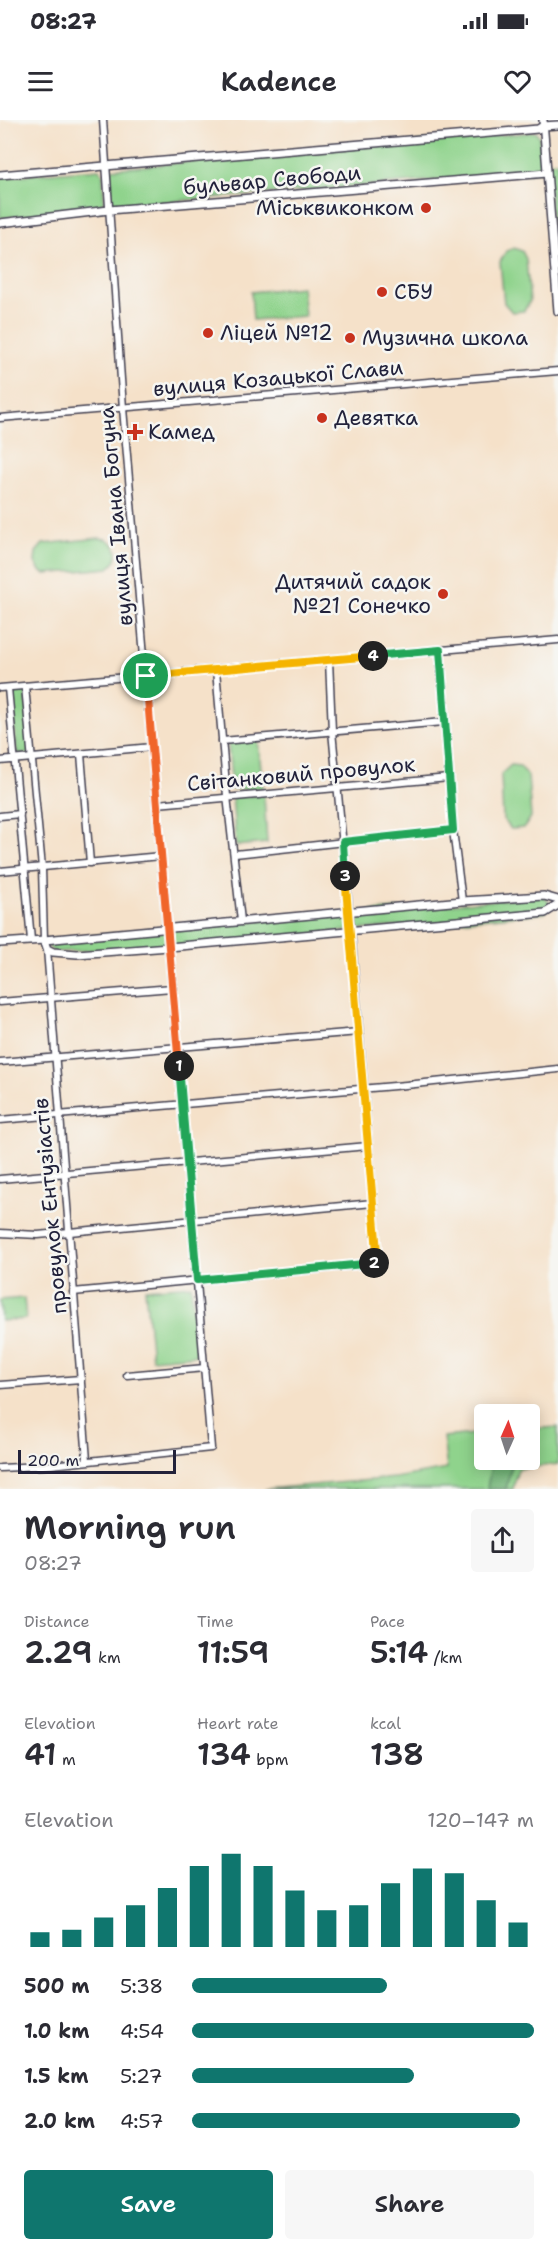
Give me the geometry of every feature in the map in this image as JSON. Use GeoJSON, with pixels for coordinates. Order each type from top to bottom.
{"type":"FeatureCollection","features":[{"type":"Feature","properties":{"kind":"street","name":"вулиця Івана Богуна"},"geometry":{"type":"LineString","coordinates":[[87,1460],[211,1448],[123,408],[103,120]]}},
{"type":"Feature","properties":{"kind":"street","name":"бульвар Свободи"},"geometry":{"type":"LineString","coordinates":[[0,175],[517,131],[538,129],[543,123],[558,124]]}},
{"type":"Feature","properties":{"kind":"street"},"geometry":{"type":"LineString","coordinates":[[543,123],[558,311]]}},
{"type":"Feature","properties":{"kind":"street","name":"бульвар Свободи"},"geometry":{"type":"LineString","coordinates":[[0,223],[109,210],[547,173]]}},
{"type":"Feature","properties":{"kind":"street","name":"вулиця Козацької Слави"},"geometry":{"type":"LineString","coordinates":[[0,418],[558,371]]}},
{"type":"Feature","properties":{"kind":"street"},"geometry":{"type":"LineString","coordinates":[[31,940],[26,869],[4,688],[558,640]]}},
{"type":"Feature","properties":{"kind":"street"},"geometry":{"type":"LineString","coordinates":[[440,650],[453,830],[462,902]]}},
{"type":"Feature","properties":{"kind":"street"},"geometry":{"type":"LineString","coordinates":[[73,1292],[378,1263],[332,731],[329,660]]}},
{"type":"Feature","properties":{"kind":"street"},"geometry":{"type":"LineString","coordinates":[[216,670],[241,921]]}},
{"type":"Feature","properties":{"kind":"street"},"geometry":{"type":"LineString","coordinates":[[25,686],[42,868],[44,940],[47,949],[53,952],[77,954],[169,947],[545,913],[558,905]]}},
{"type":"Feature","properties":{"kind":"street"},"geometry":{"type":"LineString","coordinates":[[222,741],[444,722]]}},
{"type":"Feature","properties":{"kind":"street"},"geometry":{"type":"LineString","coordinates":[[0,760],[152,747]]}},
{"type":"Feature","properties":{"kind":"street"},"geometry":{"type":"LineString","coordinates":[[81,754],[90,863]]}},
{"type":"Feature","properties":{"kind":"street","name":"Світанковий провулок"},"geometry":{"type":"LineString","coordinates":[[157,804],[337,786],[449,778]]}},
{"type":"Feature","properties":{"kind":"street"},"geometry":{"type":"LineString","coordinates":[[0,816],[20,814]]}},
{"type":"Feature","properties":{"kind":"street"},"geometry":{"type":"LineString","coordinates":[[235,854],[453,830]]}},
{"type":"Feature","properties":{"kind":"street"},"geometry":{"type":"LineString","coordinates":[[0,871],[161,856]]}},
{"type":"Feature","properties":{"kind":"street"},"geometry":{"type":"LineString","coordinates":[[0,943],[462,902],[544,896],[558,900]]}},
{"type":"Feature","properties":{"kind":"street","name":"провулок Ентузіастів"},"geometry":{"type":"LineString","coordinates":[[47,949],[87,1460]]}},
{"type":"Feature","properties":{"kind":"street"},"geometry":{"type":"LineString","coordinates":[[0,1002],[172,988]]}},
{"type":"Feature","properties":{"kind":"street"},"geometry":{"type":"LineString","coordinates":[[0,1062],[359,1032]]}},
{"type":"Feature","properties":{"kind":"street"},"geometry":{"type":"LineString","coordinates":[[0,1120],[558,1069]]}},
{"type":"Feature","properties":{"kind":"street"},"geometry":{"type":"LineString","coordinates":[[0,1179],[368,1146]]}},
{"type":"Feature","properties":{"kind":"street"},"geometry":{"type":"LineString","coordinates":[[0,1233],[38,1235],[373,1203]]}},
{"type":"Feature","properties":{"kind":"street"},"geometry":{"type":"LineString","coordinates":[[127,1376],[205,1368]]}},
{"type":"Feature","properties":{"kind":"street"},"geometry":{"type":"LineString","coordinates":[[0,1384],[81,1379]]}},
{"type":"Feature","properties":{"kind":"street"},"geometry":{"type":"LineString","coordinates":[[0,1468],[42,1466],[87,1460]]}},
{"type":"Feature","properties":{"kind":"green space"},"geometry":{"type":"Polygon","coordinates":[[[536,132],[539,136],[542,169],[538,172],[112,206],[110,169],[536,132]]]}},
{"type":"Feature","properties":{"kind":"green space"},"geometry":{"type":"Polygon","coordinates":[[[558,161],[558,246],[553,243],[547,162],[558,161]]]}},
{"type":"Feature","properties":{"kind":"green space"},"geometry":{"type":"Polygon","coordinates":[[[99,169],[103,174],[104,201],[95,209],[0,218],[0,177],[99,169]]]}},
{"type":"Feature","properties":{"kind":"green space"},"geometry":{"type":"Polygon","coordinates":[[[514,248],[522,251],[526,259],[530,301],[524,311],[512,312],[504,303],[500,262],[506,251],[514,248]]]}},
{"type":"Feature","properties":{"kind":"green space"},"geometry":{"type":"Polygon","coordinates":[[[302,287],[305,316],[253,320],[251,292],[302,287]]]}},
{"type":"Feature","properties":{"kind":"green space"},"geometry":{"type":"Polygon","coordinates":[[[100,538],[111,542],[116,550],[116,559],[109,568],[45,574],[40,571],[35,562],[36,552],[43,544],[100,538]]]}},
{"type":"Feature","properties":{"kind":"green space"},"geometry":{"type":"Polygon","coordinates":[[[26,691],[32,754],[17,754],[11,692],[26,691]]]}},
{"type":"Feature","properties":{"kind":"green space"},"geometry":{"type":"Polygon","coordinates":[[[258,740],[263,788],[232,790],[228,743],[258,740]]]}},
{"type":"Feature","properties":{"kind":"green space"},"geometry":{"type":"Polygon","coordinates":[[[511,765],[520,766],[528,776],[531,817],[524,828],[511,829],[503,819],[501,774],[511,765]]]}},
{"type":"Feature","properties":{"kind":"green space"},"geometry":{"type":"Polygon","coordinates":[[[264,795],[267,843],[236,846],[232,797],[264,795]]]}},
{"type":"Feature","properties":{"kind":"green space"},"geometry":{"type":"Polygon","coordinates":[[[544,896],[550,904],[545,913],[169,947],[53,952],[44,940],[544,896]]]}},
{"type":"Feature","properties":{"kind":"green space"},"geometry":{"type":"Polygon","coordinates":[[[191,1285],[197,1355],[152,1359],[145,1289],[191,1285]]]}},
{"type":"Feature","properties":{"kind":"green space"},"geometry":{"type":"Polygon","coordinates":[[[24,1298],[26,1319],[1,1321],[0,1300],[24,1298]]]}},
{"type":"Feature","properties":{"kind":"green space"},"geometry":{"type":"Polygon","coordinates":[[[558,1427],[558,1464],[540,1466],[540,1428],[558,1427]]]}},
{"type":"Feature","properties":{"kind":"green space"},"geometry":{"type":"Polygon","coordinates":[[[474,1434],[474,1470],[518,1470],[513,1489],[265,1489],[395,1478],[447,1469],[443,1437],[474,1434]]]}},
{"type":"Feature","properties":{"kind":"green space"},"geometry":{"type":"Polygon","coordinates":[[[490,1470],[510,1470],[506,1489],[487,1489],[490,1470]]]}},
{"type":"Feature","properties":{"kind":"place","name":"Міськвиконком"},"geometry":{"type":"Point","coordinates":[426,208]}},
{"type":"Feature","properties":{"kind":"place","name":"СБУ"},"geometry":{"type":"Point","coordinates":[382,292]}},
{"type":"Feature","properties":{"kind":"place","name":"Ліцей №12"},"geometry":{"type":"Point","coordinates":[208,333]}},
{"type":"Feature","properties":{"kind":"place","name":"Музична школа"},"geometry":{"type":"Point","coordinates":[350,338]}},
{"type":"Feature","properties":{"kind":"place","name":"Девятка"},"geometry":{"type":"Point","coordinates":[322,418]}},
{"type":"Feature","properties":{"kind":"place","name":"Камед"},"geometry":{"type":"Point","coordinates":[135,432]}},
{"type":"Feature","properties":{"kind":"place","name":"Дитячий садок №21 Сонечко"},"geometry":{"type":"Point","coordinates":[443,594]}},
{"type":"Feature","properties":{"kind":"route"},"geometry":{"type":"LineString","coordinates":[[440,650],[453,830],[343,842],[347,912],[351,930],[378,1263],[197,1280],[146,676],[440,650]]}}]}
